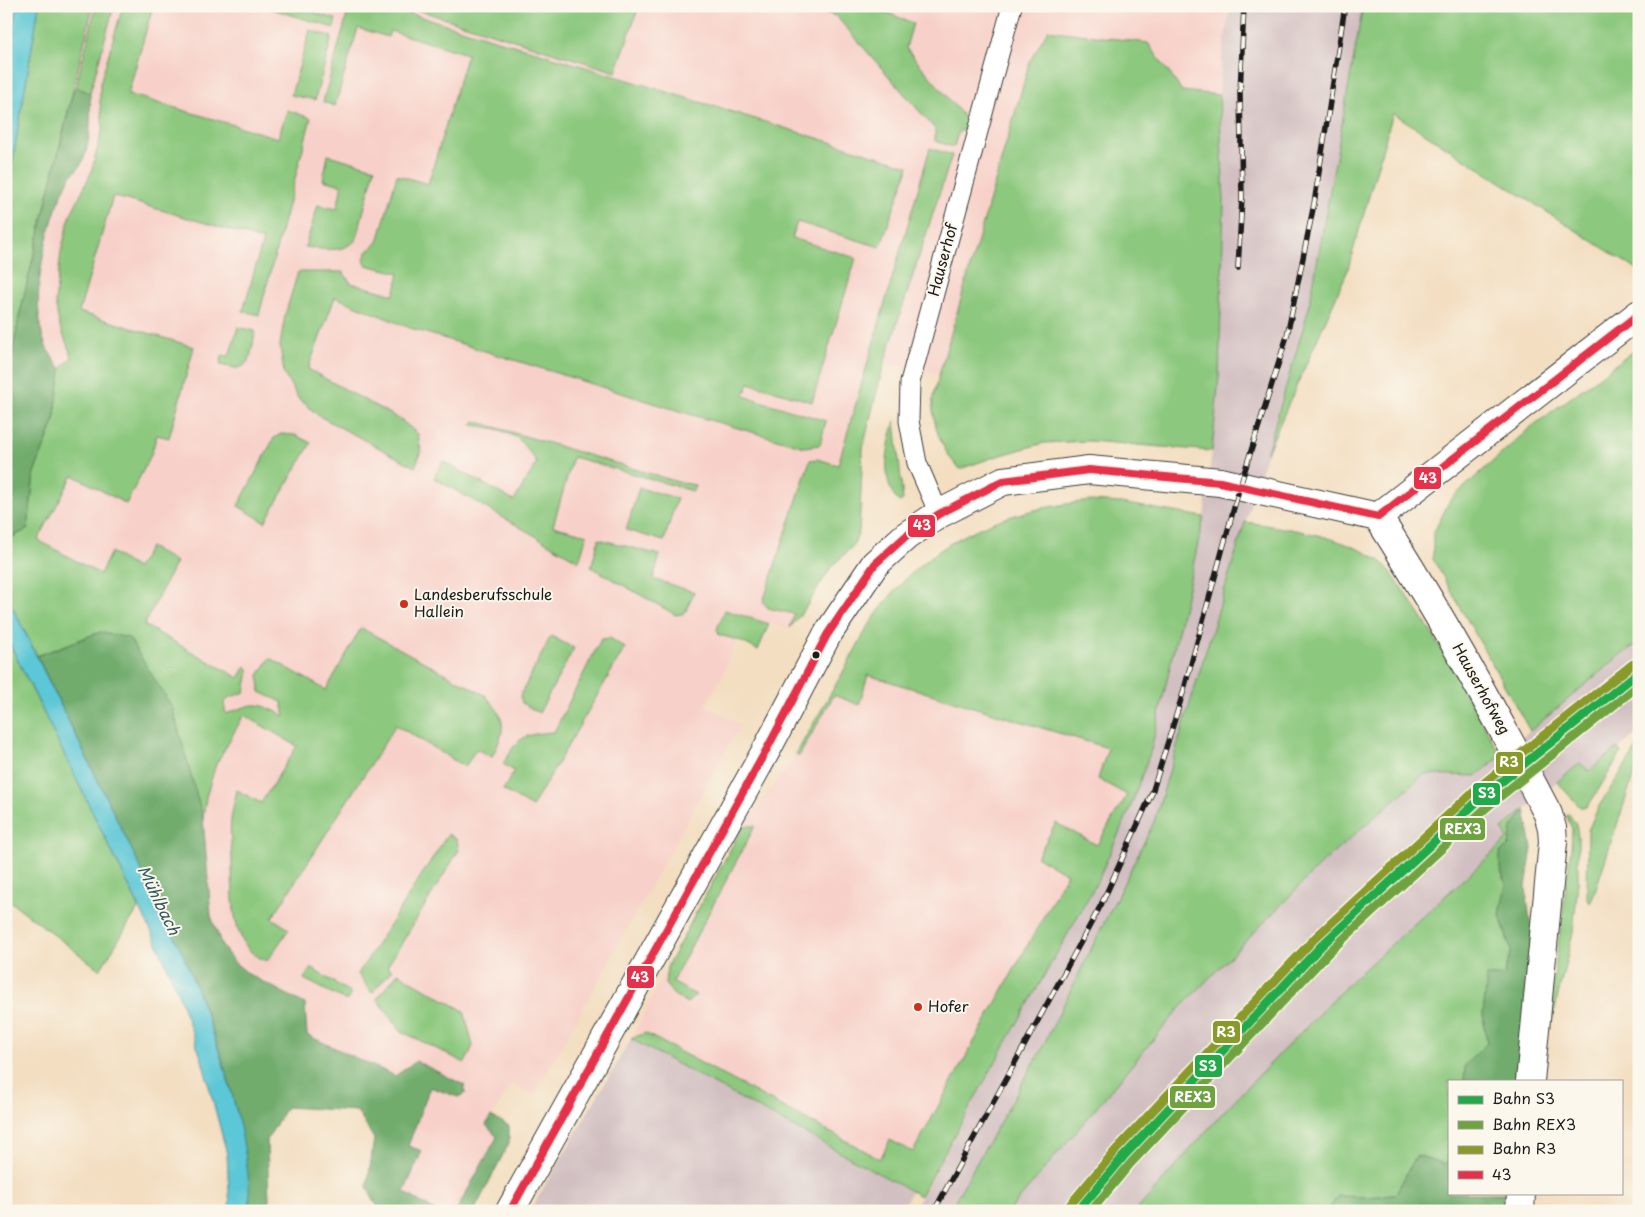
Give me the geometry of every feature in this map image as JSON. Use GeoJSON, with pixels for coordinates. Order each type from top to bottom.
{"type":"FeatureCollection","features":[{"type":"Feature","properties":{"kind":"street"},"geometry":{"type":"LineString","coordinates":[[510,1211],[768,747],[827,635],[875,564],[906,536],[938,514],[1003,481],[1089,470],[1220,482],[1378,516],[1639,314]]}},
{"type":"Feature","properties":{"kind":"street","name":"Hauserhofweg"},"geometry":{"type":"LineString","coordinates":[[1378,516],[1425,589],[1504,731],[1548,814],[1552,828],[1553,842],[1530,1080]]}},
{"type":"Feature","properties":{"kind":"street"},"geometry":{"type":"LineString","coordinates":[[1520,1211],[1521,1194]]}},
{"type":"Feature","properties":{"kind":"lane","name":"Hauserhof"},"geometry":{"type":"LineString","coordinates":[[938,514],[917,463],[909,421],[910,382],[1012,6]]}},
{"type":"Feature","properties":{"kind":"shaded area"},"geometry":{"type":"Polygon","coordinates":[[[6,6],[17,6],[6,65],[6,6]]]}},
{"type":"Feature","properties":{"kind":"shaded area","name":"Landesberufsschule Hallein"},"geometry":{"type":"Polygon","coordinates":[[[93,6],[405,6],[616,71],[639,6],[1230,6],[1222,57],[1219,94],[1182,91],[1148,43],[1048,30],[1030,61],[939,375],[870,360],[790,628],[769,624],[758,650],[738,640],[723,675],[705,705],[740,725],[534,1096],[512,1084],[491,1116],[509,1126],[509,1143],[474,1211],[389,1211],[416,1101],[202,1004],[184,956],[6,594],[6,392],[19,317],[93,6]]]}},
{"type":"Feature","properties":{"kind":"shaded area"},"geometry":{"type":"Polygon","coordinates":[[[1230,6],[1363,6],[1309,308],[1154,822],[1039,1054],[949,1211],[913,1211],[1097,882],[1129,811],[1151,750],[1204,517],[1212,451],[1219,376],[1224,201],[1219,94],[1222,57],[1230,6]]]}},
{"type":"Feature","properties":{"kind":"shaded area"},"geometry":{"type":"Polygon","coordinates":[[[1639,642],[1639,732],[1589,772],[1579,763],[1503,829],[1508,839],[1350,982],[1225,1110],[1136,1211],[1009,1211],[1180,1008],[1323,862],[1424,774],[1476,776],[1617,658],[1639,642]]]}},
{"type":"Feature","properties":{"kind":"shaded area"},"geometry":{"type":"Polygon","coordinates":[[[851,657],[1151,750],[920,1196],[631,1039],[667,967],[743,826],[788,767],[851,657]]]}},
{"type":"Feature","properties":{"kind":"shaded area"},"geometry":{"type":"Polygon","coordinates":[[[631,1039],[911,1192],[901,1211],[530,1211],[631,1039]]]}},
{"type":"Feature","properties":{"kind":"green space"},"geometry":{"type":"Polygon","coordinates":[[[39,6],[93,6],[19,317],[6,392],[6,199],[39,6]]]}},
{"type":"Feature","properties":{"kind":"green space"},"geometry":{"type":"Polygon","coordinates":[[[96,6],[114,6],[90,93],[76,87],[96,6]]]}},
{"type":"Feature","properties":{"kind":"green space"},"geometry":{"type":"Polygon","coordinates":[[[123,6],[153,6],[128,94],[278,138],[287,110],[311,118],[259,315],[243,311],[263,240],[113,196],[79,312],[194,347],[169,438],[157,435],[151,455],[126,504],[73,475],[38,540],[100,574],[111,552],[137,568],[150,547],[176,562],[144,625],[239,678],[246,666],[249,671],[245,692],[228,698],[224,704],[226,714],[250,705],[256,705],[285,716],[282,702],[260,692],[259,675],[270,658],[326,690],[361,628],[485,695],[498,711],[502,724],[500,739],[492,757],[476,749],[465,767],[396,725],[272,918],[289,929],[267,961],[255,955],[239,933],[233,905],[231,816],[237,790],[261,803],[297,746],[244,715],[216,764],[206,797],[203,818],[172,707],[100,632],[37,656],[6,594],[6,540],[28,529],[34,473],[54,422],[61,369],[72,357],[59,324],[55,302],[61,252],[70,216],[91,173],[103,127],[100,83],[123,6]]]}},
{"type":"Feature","properties":{"kind":"green space"},"geometry":{"type":"Polygon","coordinates":[[[262,6],[317,6],[315,13],[336,19],[334,28],[262,6]]]}},
{"type":"Feature","properties":{"kind":"green space"},"geometry":{"type":"Polygon","coordinates":[[[327,6],[386,6],[909,166],[880,247],[797,222],[792,238],[856,258],[812,402],[749,383],[744,396],[826,421],[820,445],[805,447],[699,417],[410,328],[335,297],[308,369],[401,420],[418,434],[421,452],[415,467],[319,416],[298,398],[284,374],[280,345],[285,315],[298,272],[343,272],[351,283],[394,295],[399,273],[366,265],[364,259],[367,252],[378,242],[397,175],[428,184],[467,54],[390,31],[388,37],[358,28],[335,106],[323,102],[347,15],[326,8],[327,6]]]}},
{"type":"Feature","properties":{"kind":"green space"},"geometry":{"type":"Polygon","coordinates":[[[405,6],[639,6],[616,72],[405,6]]]}},
{"type":"Feature","properties":{"kind":"green space"},"geometry":{"type":"Polygon","coordinates":[[[802,6],[870,6],[913,23],[906,48],[970,124],[958,133],[954,147],[935,141],[935,129],[836,16],[802,6]]]}},
{"type":"Feature","properties":{"kind":"green space"},"geometry":{"type":"Polygon","coordinates":[[[1363,6],[1639,6],[1639,271],[1393,113],[1347,272],[1266,455],[1309,308],[1363,6]]]}},
{"type":"Feature","properties":{"kind":"green space"},"geometry":{"type":"Polygon","coordinates":[[[310,30],[332,37],[315,100],[291,95],[310,30]]]}},
{"type":"Feature","properties":{"kind":"green space"},"geometry":{"type":"Polygon","coordinates":[[[1048,30],[1148,43],[1182,91],[1219,95],[1224,201],[1219,376],[1212,451],[1089,441],[1044,443],[960,469],[949,457],[938,434],[934,418],[933,397],[1030,61],[1048,30]]]}},
{"type":"Feature","properties":{"kind":"green space"},"geometry":{"type":"Polygon","coordinates":[[[76,87],[90,93],[88,145],[83,161],[68,180],[53,220],[42,263],[39,286],[38,308],[41,328],[47,349],[61,369],[54,422],[34,473],[28,529],[6,540],[6,392],[19,317],[73,92],[76,87]]]}},
{"type":"Feature","properties":{"kind":"green space"},"geometry":{"type":"Polygon","coordinates":[[[930,148],[952,155],[884,364],[875,399],[863,448],[859,531],[854,545],[832,566],[790,628],[794,614],[768,608],[763,602],[810,460],[817,459],[838,465],[930,148]]]}},
{"type":"Feature","properties":{"kind":"green space"},"geometry":{"type":"Polygon","coordinates":[[[328,155],[375,168],[356,240],[338,249],[305,247],[318,205],[337,209],[342,185],[323,180],[328,155]]]}},
{"type":"Feature","properties":{"kind":"green space"},"geometry":{"type":"Polygon","coordinates":[[[238,327],[255,331],[249,359],[241,367],[220,365],[222,355],[229,356],[238,327]]]}},
{"type":"Feature","properties":{"kind":"green space"},"geometry":{"type":"Polygon","coordinates":[[[1639,347],[1639,642],[1617,658],[1530,731],[1433,559],[1433,534],[1450,500],[1531,427],[1639,347]]]}},
{"type":"Feature","properties":{"kind":"green space"},"geometry":{"type":"Polygon","coordinates":[[[475,421],[678,482],[695,485],[693,491],[573,457],[553,526],[587,535],[579,561],[434,478],[443,461],[514,501],[537,462],[518,438],[497,429],[472,425],[475,421]]]}},
{"type":"Feature","properties":{"kind":"green space"},"geometry":{"type":"Polygon","coordinates":[[[895,421],[903,500],[899,502],[889,484],[887,473],[888,452],[895,421]]]}},
{"type":"Feature","properties":{"kind":"green space"},"geometry":{"type":"Polygon","coordinates":[[[281,434],[295,435],[311,443],[265,522],[238,506],[274,438],[281,434]]]}},
{"type":"Feature","properties":{"kind":"green space"},"geometry":{"type":"Polygon","coordinates":[[[639,488],[677,498],[664,541],[626,530],[639,488]]]}},
{"type":"Feature","properties":{"kind":"green space"},"geometry":{"type":"Polygon","coordinates":[[[1090,501],[1121,503],[1204,517],[1151,750],[1129,811],[1097,882],[920,1196],[631,1039],[645,1033],[880,1159],[890,1140],[913,1152],[1067,874],[1037,857],[1056,823],[1097,845],[1127,795],[1098,779],[1108,748],[868,675],[859,705],[834,695],[799,756],[796,754],[874,618],[899,586],[922,564],[971,532],[998,521],[1027,512],[1090,501]]]}},
{"type":"Feature","properties":{"kind":"green space"},"geometry":{"type":"Polygon","coordinates":[[[1245,522],[1314,534],[1348,544],[1382,562],[1413,604],[1440,646],[1501,756],[1476,776],[1424,774],[1323,862],[1180,1008],[1009,1211],[949,1211],[1039,1054],[1154,822],[1245,522]]]}},
{"type":"Feature","properties":{"kind":"green space"},"geometry":{"type":"Polygon","coordinates":[[[599,539],[660,555],[653,579],[694,592],[685,613],[676,615],[591,567],[599,539]]]}},
{"type":"Feature","properties":{"kind":"green space"},"geometry":{"type":"Polygon","coordinates":[[[725,610],[769,624],[758,650],[738,640],[719,635],[717,629],[725,610]]]}},
{"type":"Feature","properties":{"kind":"green space"},"geometry":{"type":"Polygon","coordinates":[[[100,632],[129,638],[172,707],[203,818],[211,916],[222,946],[234,962],[250,975],[305,1004],[307,1035],[395,1076],[416,1061],[464,1085],[466,1093],[458,1097],[430,1087],[408,1146],[422,1151],[404,1192],[435,1211],[380,1211],[367,1187],[374,1139],[357,1111],[286,1107],[267,1140],[269,1202],[250,1207],[243,1148],[235,1104],[221,1056],[197,989],[184,956],[37,656],[100,632]]]}},
{"type":"Feature","properties":{"kind":"green space"},"geometry":{"type":"Polygon","coordinates":[[[6,636],[139,907],[100,970],[6,898],[6,636]]]}},
{"type":"Feature","properties":{"kind":"green space"},"geometry":{"type":"Polygon","coordinates":[[[551,636],[574,648],[539,713],[522,703],[520,696],[551,636]]]}},
{"type":"Feature","properties":{"kind":"green space"},"geometry":{"type":"Polygon","coordinates":[[[610,638],[625,648],[532,807],[503,790],[514,771],[503,764],[513,748],[522,739],[535,734],[554,732],[601,639],[610,638]]]}},
{"type":"Feature","properties":{"kind":"green space"},"geometry":{"type":"Polygon","coordinates":[[[1639,745],[1639,759],[1590,903],[1587,899],[1588,830],[1599,806],[1639,745]]]}},
{"type":"Feature","properties":{"kind":"green space"},"geometry":{"type":"Polygon","coordinates":[[[1618,748],[1621,753],[1592,800],[1586,807],[1580,807],[1557,782],[1580,763],[1589,771],[1618,748]]]}},
{"type":"Feature","properties":{"kind":"green space"},"geometry":{"type":"Polygon","coordinates":[[[1525,809],[1512,828],[1509,846],[1500,868],[1506,884],[1500,915],[1511,951],[1504,976],[1488,976],[1483,1014],[1487,1043],[1466,1065],[1464,1080],[1448,1080],[1448,1162],[1444,1164],[1417,1155],[1395,1195],[1338,1196],[1328,1211],[1136,1211],[1225,1110],[1350,982],[1508,839],[1502,829],[1525,809]]]}},
{"type":"Feature","properties":{"kind":"green space"},"geometry":{"type":"Polygon","coordinates":[[[1525,809],[1532,848],[1526,887],[1532,939],[1521,1080],[1464,1080],[1465,1065],[1487,1043],[1483,1014],[1487,976],[1504,976],[1511,951],[1500,915],[1506,884],[1500,868],[1500,852],[1509,846],[1512,828],[1525,809]]]}},
{"type":"Feature","properties":{"kind":"green space"},"geometry":{"type":"Polygon","coordinates":[[[1569,814],[1576,825],[1578,836],[1578,883],[1573,932],[1552,1021],[1548,1021],[1571,848],[1572,829],[1566,815],[1569,814]]]}},
{"type":"Feature","properties":{"kind":"green space"},"geometry":{"type":"Polygon","coordinates":[[[743,826],[755,826],[672,982],[696,995],[687,1003],[674,995],[665,984],[667,967],[743,826]]]}},
{"type":"Feature","properties":{"kind":"green space"},"geometry":{"type":"Polygon","coordinates":[[[448,834],[457,840],[459,850],[387,967],[392,970],[372,993],[358,974],[448,834]]]}},
{"type":"Feature","properties":{"kind":"green space"},"geometry":{"type":"Polygon","coordinates":[[[311,968],[351,993],[347,1001],[304,979],[311,968]]]}},
{"type":"Feature","properties":{"kind":"green space"},"geometry":{"type":"Polygon","coordinates":[[[398,973],[464,1011],[473,1046],[465,1063],[401,1031],[377,999],[398,973]]]}},
{"type":"Feature","properties":{"kind":"green space"},"geometry":{"type":"Polygon","coordinates":[[[491,1116],[509,1126],[509,1143],[474,1211],[456,1211],[497,1137],[486,1125],[491,1116]]]}},
{"type":"Feature","properties":{"kind":"green space"},"geometry":{"type":"Polygon","coordinates":[[[1417,1155],[1444,1164],[1448,1162],[1448,1194],[1513,1194],[1511,1211],[1328,1211],[1338,1196],[1395,1195],[1417,1155]]]}},
{"type":"Feature","properties":{"kind":"water"},"geometry":{"type":"Polygon","coordinates":[[[17,6],[39,6],[6,199],[6,65],[17,6]]]}},
{"type":"Feature","properties":{"kind":"water"},"geometry":{"type":"Polygon","coordinates":[[[6,594],[184,956],[218,1049],[237,1114],[244,1146],[250,1211],[230,1211],[227,1154],[202,1060],[177,990],[157,943],[6,636],[6,594]]]}},
{"type":"Feature","properties":{"kind":"railway"},"geometry":{"type":"LineString","coordinates":[[1238,268],[1242,197],[1240,93],[1244,6]]}},
{"type":"Feature","properties":{"kind":"railway"},"geometry":{"type":"LineString","coordinates":[[934,1211],[1101,905],[1152,793],[1183,693],[1240,486],[1287,336],[1314,204],[1345,6]]}},
{"type":"Feature","properties":{"kind":"rail line","name":"R3"},"geometry":{"type":"LineString","coordinates":[[1070,1205],[1116,1150],[1315,938],[1474,791],[1633,664]]}},
{"type":"Feature","properties":{"kind":"rail line","name":"S3"},"geometry":{"type":"LineString","coordinates":[[1078,1211],[1123,1157],[1322,945],[1480,799],[1639,672]]}},
{"type":"Feature","properties":{"kind":"rail line","name":"REX3"},"geometry":{"type":"LineString","coordinates":[[1091,1211],[1130,1164],[1329,952],[1487,807],[1639,685]]}},
{"type":"Feature","properties":{"kind":"transit line","name":"43"},"geometry":{"type":"LineString","coordinates":[[510,1211],[768,747],[827,635],[875,564],[906,536],[939,514],[1003,481],[1089,470],[1220,482],[1378,517],[1639,314]]}},
{"type":"Feature","properties":{"kind":"place","name":"Landesberufsschule Hallein"},"geometry":{"type":"Point","coordinates":[404,604]}},
{"type":"Feature","properties":{"kind":"place","name":"Hofer"},"geometry":{"type":"Point","coordinates":[918,1007]}},
{"type":"Feature","properties":{"kind":"water label","name":"Mühlbach"},"geometry":{"type":"Point","coordinates":[159,900]}}]}
